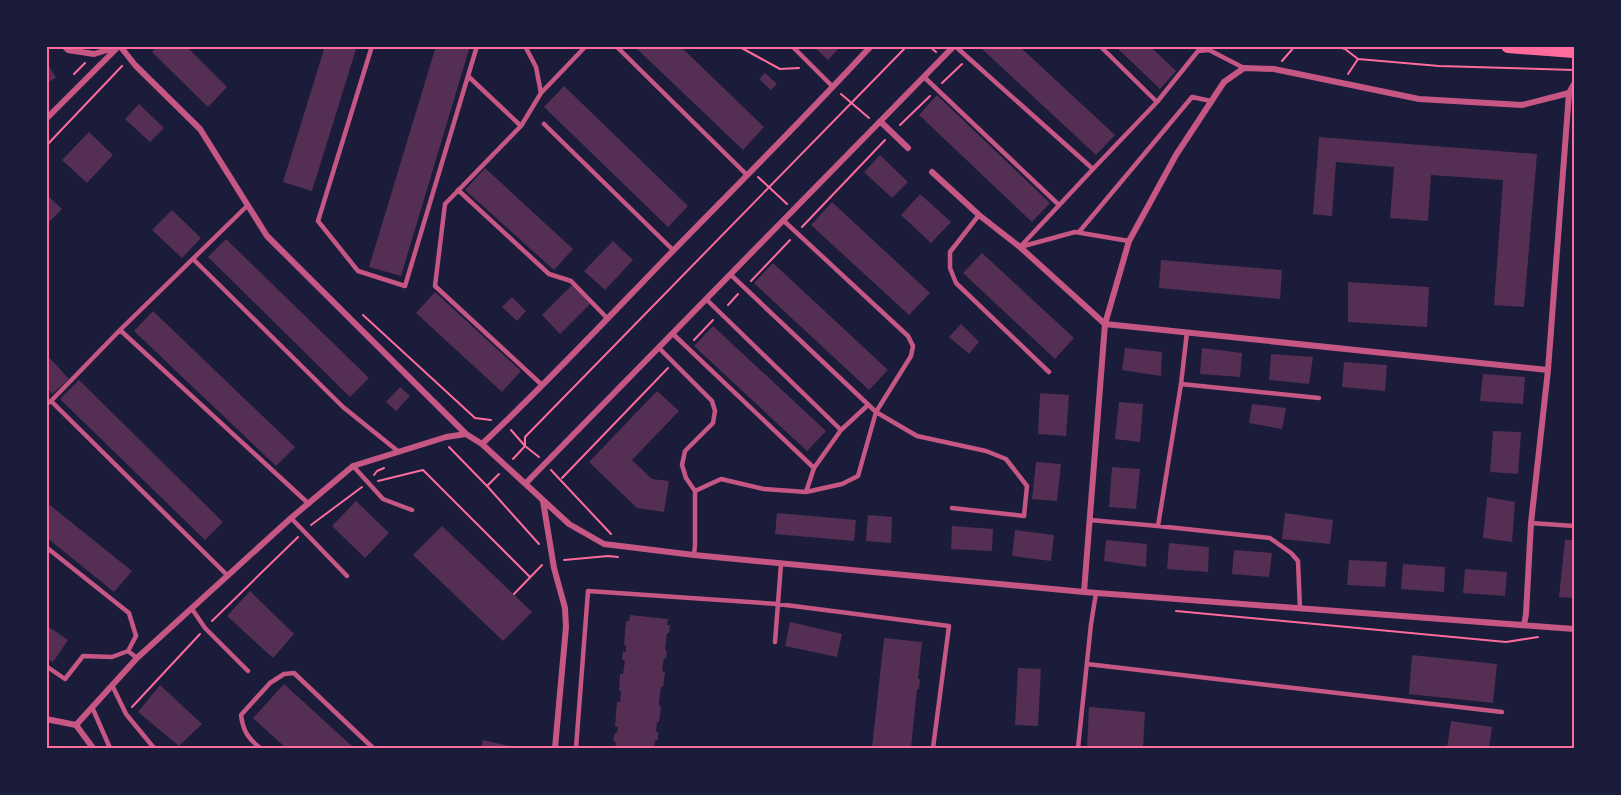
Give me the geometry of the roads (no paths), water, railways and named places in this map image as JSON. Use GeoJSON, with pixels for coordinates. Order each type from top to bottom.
{"type":"FeatureCollection","features":[{"type":"Feature","properties":{"kind":"main road"},"geometry":{"type":"LineString","coordinates":[[1508,46],[1575,51]]}},
{"type":"Feature","properties":{"kind":"street"},"geometry":{"type":"LineString","coordinates":[[64,46],[68,50],[94,54],[119,46]]}},
{"type":"Feature","properties":{"kind":"street"},"geometry":{"type":"LineString","coordinates":[[119,46],[200,129],[267,236],[466,434],[507,465],[569,524],[604,544],[782,564],[1084,592],[1575,630]]}},
{"type":"Feature","properties":{"kind":"street"},"geometry":{"type":"LineString","coordinates":[[46,119],[119,46]]}},
{"type":"Feature","properties":{"kind":"street"},"geometry":{"type":"LineString","coordinates":[[482,444],[871,46]]}},
{"type":"Feature","properties":{"kind":"street"},"geometry":{"type":"LineString","coordinates":[[526,483],[955,46]]}},
{"type":"Feature","properties":{"kind":"street"},"geometry":{"type":"LineString","coordinates":[[1084,592],[1105,324],[1129,241],[1176,156],[1224,82],[1244,68],[1274,69],[1419,99],[1522,105],[1569,93]]}},
{"type":"Feature","properties":{"kind":"street"},"geometry":{"type":"LineString","coordinates":[[1524,625],[1531,523],[1548,370],[1569,93],[1575,84]]}},
{"type":"Feature","properties":{"kind":"street"},"geometry":{"type":"LineString","coordinates":[[879,123],[908,148]]}},
{"type":"Feature","properties":{"kind":"street"},"geometry":{"type":"LineString","coordinates":[[932,172],[1105,324],[1548,370]]}},
{"type":"Feature","properties":{"kind":"street"},"geometry":{"type":"LineString","coordinates":[[76,725],[137,658],[353,466],[446,437],[466,434]]}},
{"type":"Feature","properties":{"kind":"street"},"geometry":{"type":"LineString","coordinates":[[543,500],[554,568],[565,608],[566,627],[555,748]]}},
{"type":"Feature","properties":{"kind":"street"},"geometry":{"type":"LineString","coordinates":[[46,719],[76,725],[93,748]]}},
{"type":"Feature","properties":{"kind":"lane"},"geometry":{"type":"LineString","coordinates":[[372,46],[318,221],[358,271],[405,286],[477,46]]}},
{"type":"Feature","properties":{"kind":"lane"},"geometry":{"type":"LineString","coordinates":[[525,46],[536,67],[541,93]]}},
{"type":"Feature","properties":{"kind":"lane"},"geometry":{"type":"LineString","coordinates":[[542,385],[435,286],[445,204],[521,126],[541,93],[586,46]]}},
{"type":"Feature","properties":{"kind":"lane"},"geometry":{"type":"LineString","coordinates":[[616,46],[749,173]]}},
{"type":"Feature","properties":{"kind":"lane"},"geometry":{"type":"LineString","coordinates":[[792,46],[833,87]]}},
{"type":"Feature","properties":{"kind":"lane"},"geometry":{"type":"LineString","coordinates":[[955,46],[1093,169]]}},
{"type":"Feature","properties":{"kind":"lane"},"geometry":{"type":"LineString","coordinates":[[1100,46],[1157,102]]}},
{"type":"Feature","properties":{"kind":"lane"},"geometry":{"type":"LineString","coordinates":[[1020,247],[1157,102],[1198,51],[1209,50],[1244,68]]}},
{"type":"Feature","properties":{"kind":"lane"},"geometry":{"type":"LineString","coordinates":[[468,76],[521,126]]}},
{"type":"Feature","properties":{"kind":"lane"},"geometry":{"type":"LineString","coordinates":[[924,77],[1059,205]]}},
{"type":"Feature","properties":{"kind":"lane"},"geometry":{"type":"LineString","coordinates":[[1079,232],[1192,97],[1211,101]]}},
{"type":"Feature","properties":{"kind":"lane"},"geometry":{"type":"LineString","coordinates":[[544,123],[674,250]]}},
{"type":"Feature","properties":{"kind":"lane"},"geometry":{"type":"LineString","coordinates":[[458,190],[549,274],[571,281],[607,318]]}},
{"type":"Feature","properties":{"kind":"lane"},"geometry":{"type":"LineString","coordinates":[[228,576],[49,403],[247,206]]}},
{"type":"Feature","properties":{"kind":"lane"},"geometry":{"type":"LineString","coordinates":[[980,215],[950,252],[950,268],[956,283],[1049,372]]}},
{"type":"Feature","properties":{"kind":"lane"},"geometry":{"type":"LineString","coordinates":[[695,491],[721,479],[764,489],[806,492],[842,484],[858,476],[876,411],[911,356],[913,346],[908,336],[784,221]]}},
{"type":"Feature","properties":{"kind":"lane"},"geometry":{"type":"LineString","coordinates":[[1020,247],[1079,232],[1129,241]]}},
{"type":"Feature","properties":{"kind":"lane"},"geometry":{"type":"LineString","coordinates":[[193,260],[343,407],[399,452]]}},
{"type":"Feature","properties":{"kind":"lane"},"geometry":{"type":"LineString","coordinates":[[730,275],[876,411],[916,436],[986,451],[1006,459],[1027,486],[1024,516],[952,508]]}},
{"type":"Feature","properties":{"kind":"lane"},"geometry":{"type":"LineString","coordinates":[[707,300],[841,430]]}},
{"type":"Feature","properties":{"kind":"lane"},"geometry":{"type":"LineString","coordinates":[[120,330],[309,504]]}},
{"type":"Feature","properties":{"kind":"lane"},"geometry":{"type":"LineString","coordinates":[[1158,526],[1187,332]]}},
{"type":"Feature","properties":{"kind":"lane"},"geometry":{"type":"LineString","coordinates":[[673,334],[814,468]]}},
{"type":"Feature","properties":{"kind":"lane"},"geometry":{"type":"LineString","coordinates":[[659,348],[712,401],[715,411],[713,423],[685,451],[682,465],[686,478],[695,491],[694,555]]}},
{"type":"Feature","properties":{"kind":"lane"},"geometry":{"type":"LineString","coordinates":[[1181,384],[1319,398]]}},
{"type":"Feature","properties":{"kind":"lane"},"geometry":{"type":"LineString","coordinates":[[806,492],[814,468],[841,430],[868,405]]}},
{"type":"Feature","properties":{"kind":"lane"},"geometry":{"type":"LineString","coordinates":[[353,466],[383,499],[412,510]]}},
{"type":"Feature","properties":{"kind":"lane"},"geometry":{"type":"LineString","coordinates":[[291,519],[347,576]]}},
{"type":"Feature","properties":{"kind":"lane"},"geometry":{"type":"LineString","coordinates":[[1090,520],[1270,538],[1298,561],[1299,609]]}},
{"type":"Feature","properties":{"kind":"lane"},"geometry":{"type":"LineString","coordinates":[[1531,523],[1575,526]]}},
{"type":"Feature","properties":{"kind":"lane"},"geometry":{"type":"LineString","coordinates":[[46,547],[129,613],[136,636],[128,651],[112,657],[83,656],[65,679],[46,666]]}},
{"type":"Feature","properties":{"kind":"lane"},"geometry":{"type":"LineString","coordinates":[[775,642],[782,564]]}},
{"type":"Feature","properties":{"kind":"lane"},"geometry":{"type":"LineString","coordinates":[[576,748],[588,591],[778,604],[949,626],[933,748]]}},
{"type":"Feature","properties":{"kind":"lane"},"geometry":{"type":"LineString","coordinates":[[1078,748],[1093,603],[1096,593]]}},
{"type":"Feature","properties":{"kind":"lane"},"geometry":{"type":"LineString","coordinates":[[192,609],[205,628],[248,672]]}},
{"type":"Feature","properties":{"kind":"lane"},"geometry":{"type":"LineString","coordinates":[[128,651],[137,658]]}},
{"type":"Feature","properties":{"kind":"lane"},"geometry":{"type":"LineString","coordinates":[[1087,664],[1502,712]]}},
{"type":"Feature","properties":{"kind":"lane"},"geometry":{"type":"LineString","coordinates":[[260,748],[242,728],[241,715],[270,683],[284,674],[294,674],[373,748]]}},
{"type":"Feature","properties":{"kind":"lane"},"geometry":{"type":"LineString","coordinates":[[112,684],[126,714],[154,748]]}},
{"type":"Feature","properties":{"kind":"lane"},"geometry":{"type":"LineString","coordinates":[[92,707],[110,748]]}}]}
